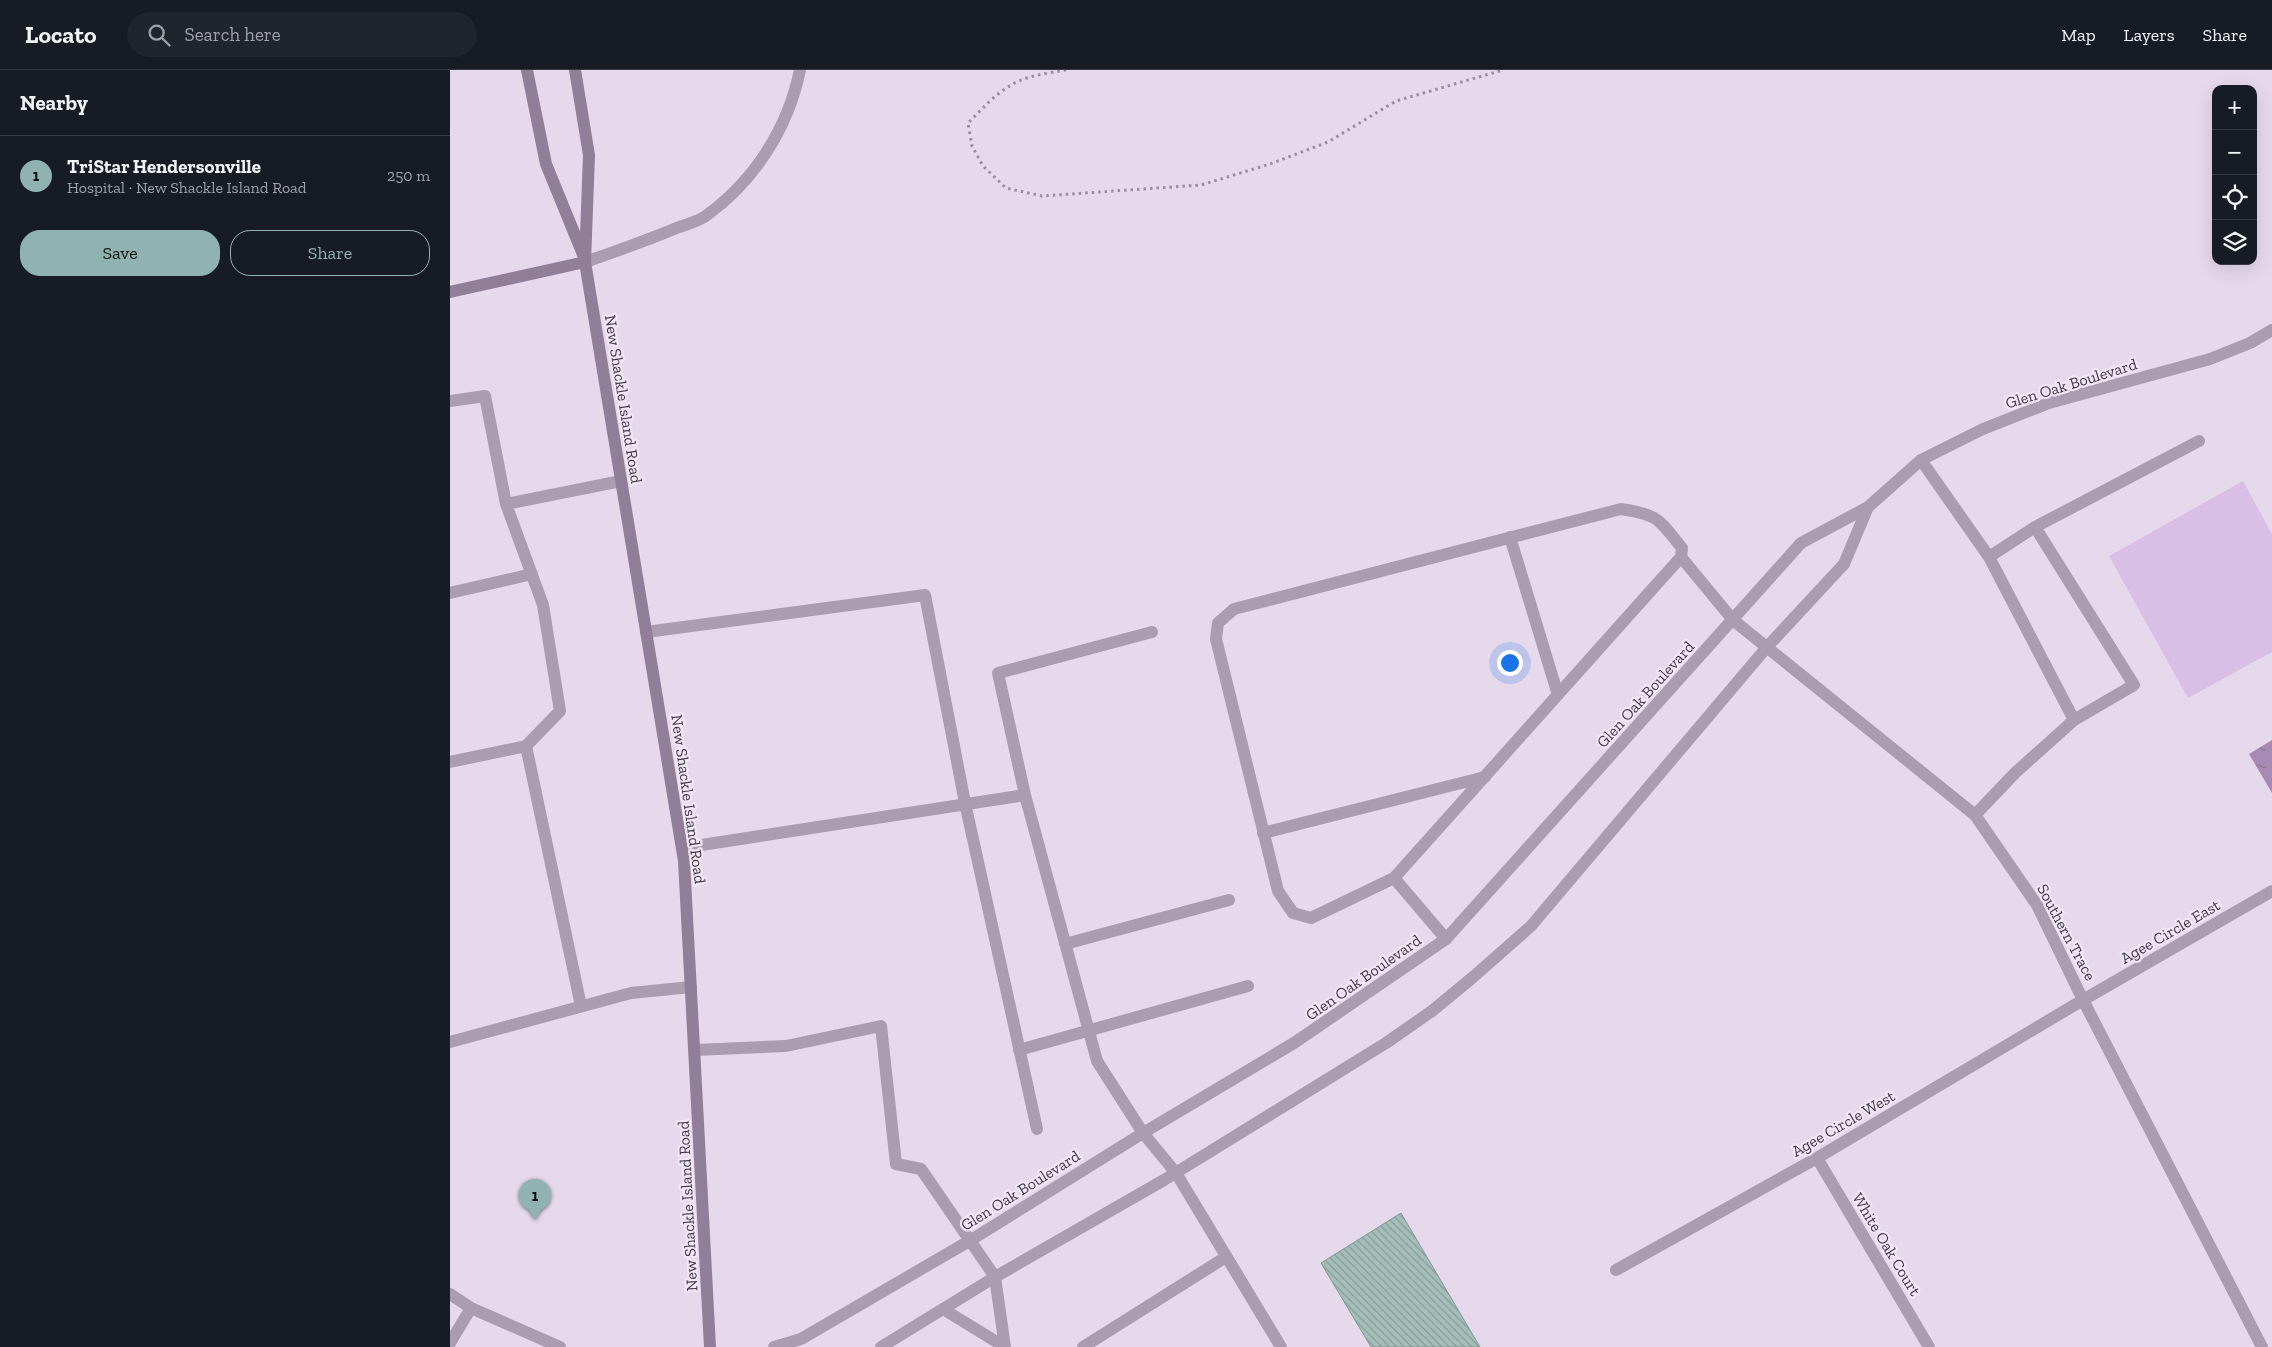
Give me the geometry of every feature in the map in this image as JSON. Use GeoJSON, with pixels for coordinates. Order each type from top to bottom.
{"type":"FeatureCollection","features":[{"type":"Feature","properties":{"kind":"main road","name":"New Shackle Island Road"},"geometry":{"type":"LineString","coordinates":[[527,70],[546,164],[585,262]]}},
{"type":"Feature","properties":{"kind":"main road","name":"New Shackle Island Road"},"geometry":{"type":"LineString","coordinates":[[575,70],[589,155],[585,262],[682,848],[695,1050],[710,1347]]}},
{"type":"Feature","properties":{"kind":"main road"},"geometry":{"type":"LineString","coordinates":[[450,292],[585,262]]}},
{"type":"Feature","properties":{"kind":"street"},"geometry":{"type":"LineString","coordinates":[[585,262],[646,241],[706,216],[741,185],[774,143],[794,96],[800,70]]}},
{"type":"Feature","properties":{"kind":"street","name":"Glen Oak Boulevard"},"geometry":{"type":"LineString","coordinates":[[774,1347],[802,1339],[971,1240],[1143,1133],[1294,1043],[1446,939],[1801,543],[1868,507],[1921,460],[1983,429],[2049,403],[2210,359],[2250,344],[2272,330]]}},
{"type":"Feature","properties":{"kind":"street"},"geometry":{"type":"LineString","coordinates":[[450,401],[485,396],[506,504],[543,605],[560,710],[526,746],[450,762]]}},
{"type":"Feature","properties":{"kind":"street"},"geometry":{"type":"LineString","coordinates":[[1989,557],[2035,527],[2199,441]]}},
{"type":"Feature","properties":{"kind":"street"},"geometry":{"type":"LineString","coordinates":[[1921,460],[1989,557],[2074,720]]}},
{"type":"Feature","properties":{"kind":"street"},"geometry":{"type":"LineString","coordinates":[[506,504],[622,482]]}},
{"type":"Feature","properties":{"kind":"street","name":"Glen Oak Boulevard"},"geometry":{"type":"LineString","coordinates":[[881,1347],[996,1277],[1176,1173],[1386,1043],[1432,1011],[1524,933],[1575,876],[1767,647],[1844,564],[1868,507]]}},
{"type":"Feature","properties":{"kind":"street","name":"Southern Trace"},"geometry":{"type":"LineString","coordinates":[[1394,878],[1311,918],[1293,913],[1278,891],[1216,639],[1218,623],[1234,609],[1621,509],[1644,512],[1660,520],[1682,548],[1681,557],[1733,620],[1975,815],[2037,905],[2083,1000],[2262,1347]]}},
{"type":"Feature","properties":{"kind":"street"},"geometry":{"type":"LineString","coordinates":[[1975,815],[2015,773],[2074,720],[2134,685],[2035,527]]}},
{"type":"Feature","properties":{"kind":"street"},"geometry":{"type":"LineString","coordinates":[[1510,537],[1558,696]]}},
{"type":"Feature","properties":{"kind":"street"},"geometry":{"type":"LineString","coordinates":[[1446,939],[1394,878],[1681,557]]}},
{"type":"Feature","properties":{"kind":"street"},"geometry":{"type":"LineString","coordinates":[[450,593],[532,574]]}},
{"type":"Feature","properties":{"kind":"street"},"geometry":{"type":"LineString","coordinates":[[646,632],[925,596],[965,803],[1037,1129]]}},
{"type":"Feature","properties":{"kind":"street"},"geometry":{"type":"LineString","coordinates":[[1152,632],[998,673],[1025,794],[1097,1061],[1143,1133],[1176,1173],[1280,1347]]}},
{"type":"Feature","properties":{"kind":"street"},"geometry":{"type":"LineString","coordinates":[[526,746],[581,1006]]}},
{"type":"Feature","properties":{"kind":"street"},"geometry":{"type":"LineString","coordinates":[[1263,833],[1485,777]]}},
{"type":"Feature","properties":{"kind":"street"},"geometry":{"type":"LineString","coordinates":[[682,848],[1025,794]]}},
{"type":"Feature","properties":{"kind":"street","name":"Agee Circle East"},"geometry":{"type":"LineString","coordinates":[[2083,1000],[2272,892]]}},
{"type":"Feature","properties":{"kind":"street"},"geometry":{"type":"LineString","coordinates":[[1065,944],[1228,900]]}},
{"type":"Feature","properties":{"kind":"street"},"geometry":{"type":"LineString","coordinates":[[1019,1050],[1248,986]]}},
{"type":"Feature","properties":{"kind":"street"},"geometry":{"type":"LineString","coordinates":[[450,1042],[630,993],[691,987]]}},
{"type":"Feature","properties":{"kind":"street","name":"Agee Circle West"},"geometry":{"type":"LineString","coordinates":[[1616,1270],[1817,1158],[2083,1000]]}},
{"type":"Feature","properties":{"kind":"street"},"geometry":{"type":"LineString","coordinates":[[695,1050],[786,1046],[881,1026],[896,1164],[921,1169],[996,1277],[1005,1347]]}},
{"type":"Feature","properties":{"kind":"street","name":"White Oak Court"},"geometry":{"type":"LineString","coordinates":[[1817,1158],[1929,1347]]}},
{"type":"Feature","properties":{"kind":"street"},"geometry":{"type":"LineString","coordinates":[[1083,1347],[1226,1256]]}},
{"type":"Feature","properties":{"kind":"street"},"geometry":{"type":"LineString","coordinates":[[450,1294],[471,1308],[560,1347]]}},
{"type":"Feature","properties":{"kind":"street"},"geometry":{"type":"LineString","coordinates":[[450,1343],[471,1308]]}},
{"type":"Feature","properties":{"kind":"street"},"geometry":{"type":"LineString","coordinates":[[943,1309],[1005,1347]]}},
{"type":"Feature","properties":{"kind":"path"},"geometry":{"type":"LineString","coordinates":[[1066,70],[1027,78],[1006,88],[988,102],[968,123],[972,146],[983,166],[1006,188],[1042,196],[1200,185],[1270,164],[1328,142],[1396,101],[1503,70]]}},
{"type":"Feature","properties":{"kind":"shaded area"},"geometry":{"type":"Polygon","coordinates":[[[2243,481],[2272,534],[2272,652],[2188,698],[2109,556],[2243,481]]]}},
{"type":"Feature","properties":{"kind":"water"},"geometry":{"type":"Polygon","coordinates":[[[2272,740],[2272,793],[2249,754],[2272,740]]]}},
{"type":"Feature","properties":{"kind":"building"},"geometry":{"type":"Polygon","coordinates":[[[1401,1213],[1480,1347],[1371,1347],[1321,1263],[1401,1213]]]}},
{"type":"Feature","properties":{"kind":"place","name":"TriStar Hendersonville"},"geometry":{"type":"Point","coordinates":[535,1220]}}]}
